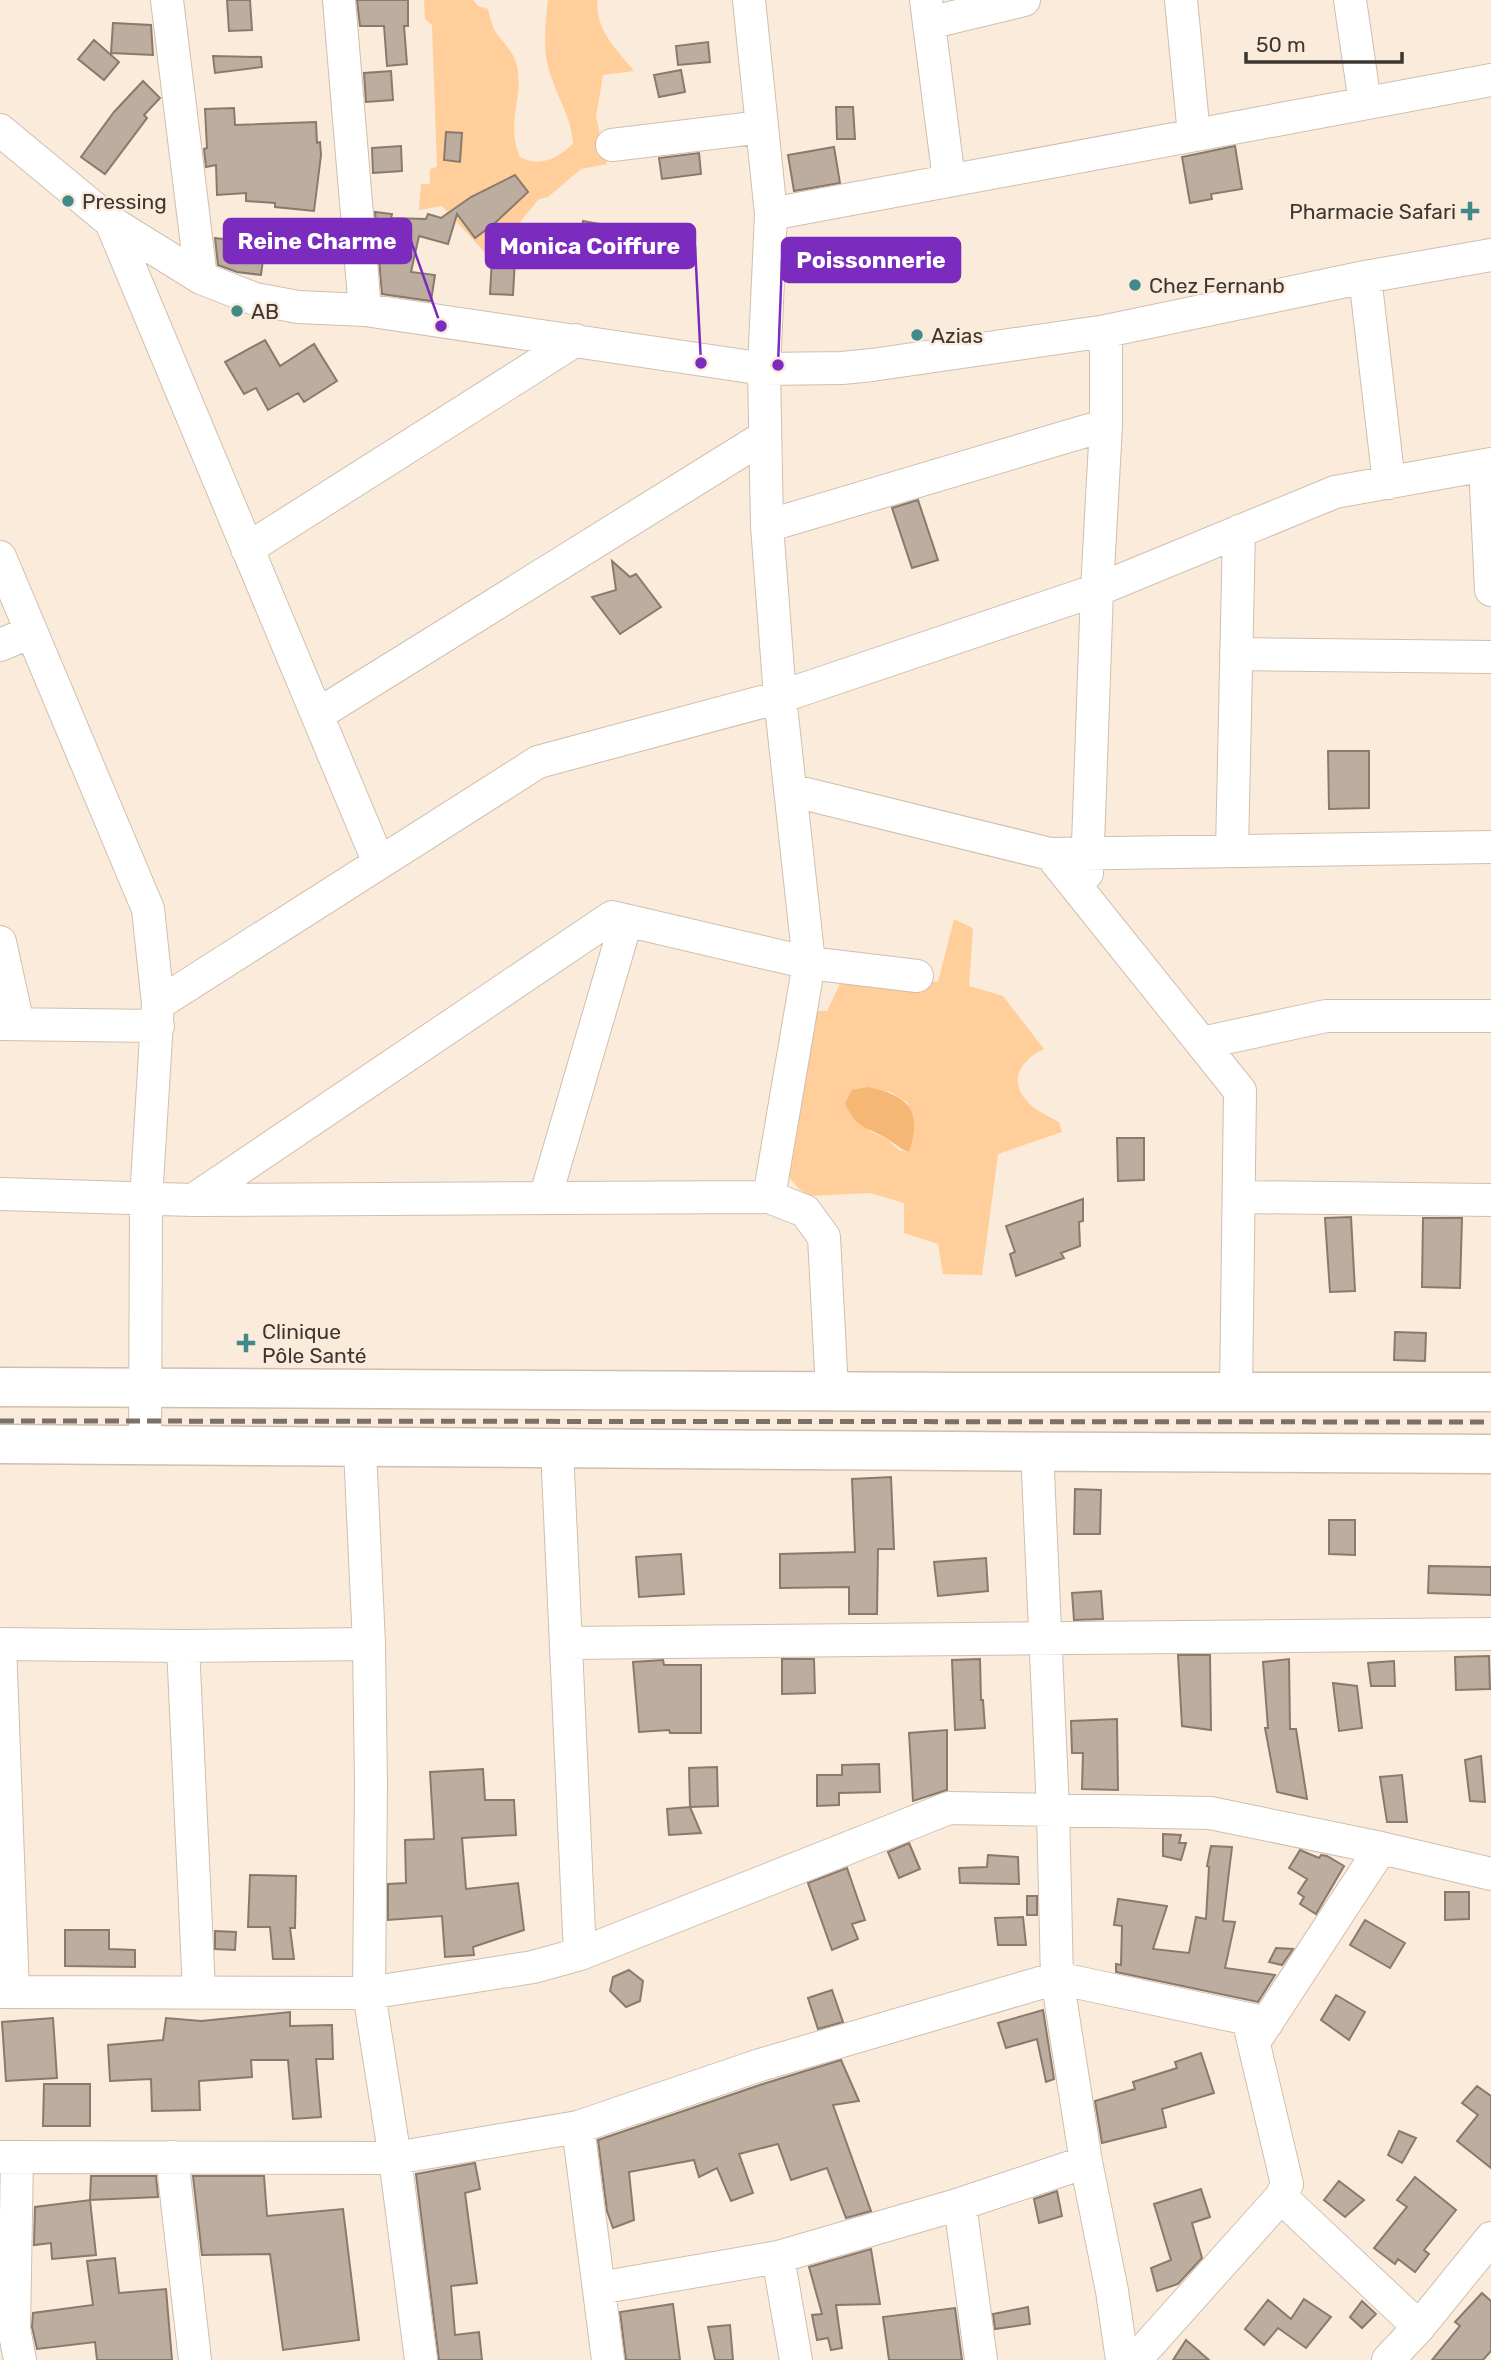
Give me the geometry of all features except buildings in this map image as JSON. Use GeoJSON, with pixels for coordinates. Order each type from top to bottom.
{"type":"FeatureCollection","features":[{"type":"Feature","properties":{"kind":"main road"},"geometry":{"type":"LineString","coordinates":[[0,1387],[1491,1392]]}},
{"type":"Feature","properties":{"kind":"main road"},"geometry":{"type":"LineString","coordinates":[[0,1444],[360,1450],[1037,1450],[1491,1454]]}},
{"type":"Feature","properties":{"kind":"street"},"geometry":{"type":"LineString","coordinates":[[167,0],[201,278]]}},
{"type":"Feature","properties":{"kind":"street"},"geometry":{"type":"LineString","coordinates":[[339,0],[365,310]]}},
{"type":"Feature","properties":{"kind":"street"},"geometry":{"type":"LineString","coordinates":[[749,0],[771,214],[764,369],[767,526],[780,697],[809,963],[769,1197]]}},
{"type":"Feature","properties":{"kind":"street"},"geometry":{"type":"LineString","coordinates":[[949,180],[927,12],[1024,0]]}},
{"type":"Feature","properties":{"kind":"street"},"geometry":{"type":"LineString","coordinates":[[1181,0],[1194,135]]}},
{"type":"Feature","properties":{"kind":"street"},"geometry":{"type":"LineString","coordinates":[[1350,0],[1364,103]]}},
{"type":"Feature","properties":{"kind":"street"},"geometry":{"type":"LineString","coordinates":[[771,214],[1491,80]]}},
{"type":"Feature","properties":{"kind":"street"},"geometry":{"type":"LineString","coordinates":[[612,145],[762,127]]}},
{"type":"Feature","properties":{"kind":"street"},"geometry":{"type":"LineString","coordinates":[[0,130],[111,222],[201,278],[255,299],[298,307],[365,310],[764,369],[872,365],[1106,331],[1365,277],[1491,255]]}},
{"type":"Feature","properties":{"kind":"street"},"geometry":{"type":"LineString","coordinates":[[111,222],[379,863]]}},
{"type":"Feature","properties":{"kind":"street"},"geometry":{"type":"LineString","coordinates":[[1365,277],[1389,482]]}},
{"type":"Feature","properties":{"kind":"street"},"geometry":{"type":"LineString","coordinates":[[1086,899],[1106,425],[1106,331]]}},
{"type":"Feature","properties":{"kind":"street"},"geometry":{"type":"LineString","coordinates":[[247,548],[576,340]]}},
{"type":"Feature","properties":{"kind":"street"},"geometry":{"type":"LineString","coordinates":[[767,526],[1106,425]]}},
{"type":"Feature","properties":{"kind":"street"},"geometry":{"type":"LineString","coordinates":[[317,715],[764,437]]}},
{"type":"Feature","properties":{"kind":"street"},"geometry":{"type":"LineString","coordinates":[[0,942],[9,1024],[158,1015],[379,863],[538,762],[780,697],[1097,590],[1335,492],[1488,465],[1491,590]]}},
{"type":"Feature","properties":{"kind":"street"},"geometry":{"type":"LineString","coordinates":[[1231,851],[1239,531]]}},
{"type":"Feature","properties":{"kind":"street"},"geometry":{"type":"LineString","coordinates":[[0,557],[148,909],[158,1015],[146,1200],[145,1446]]}},
{"type":"Feature","properties":{"kind":"street"},"geometry":{"type":"LineString","coordinates":[[0,645],[30,632]]}},
{"type":"Feature","properties":{"kind":"street"},"geometry":{"type":"LineString","coordinates":[[1236,654],[1491,657]]}},
{"type":"Feature","properties":{"kind":"street"},"geometry":{"type":"LineString","coordinates":[[790,790],[1050,854],[1491,847]]}},
{"type":"Feature","properties":{"kind":"street"},"geometry":{"type":"LineString","coordinates":[[1050,854],[1240,1091],[1236,1393]]}},
{"type":"Feature","properties":{"kind":"street"},"geometry":{"type":"LineString","coordinates":[[193,1200],[612,917],[809,963],[918,976]]}},
{"type":"Feature","properties":{"kind":"street"},"geometry":{"type":"LineString","coordinates":[[545,1198],[626,922]]}},
{"type":"Feature","properties":{"kind":"street"},"geometry":{"type":"LineString","coordinates":[[1202,1043],[1326,1016],[1491,1016]]}},
{"type":"Feature","properties":{"kind":"street"},"geometry":{"type":"LineString","coordinates":[[0,1194],[146,1200],[769,1197],[805,1211],[824,1237],[832,1391]]}},
{"type":"Feature","properties":{"kind":"street"},"geometry":{"type":"LineString","coordinates":[[1239,1197],[1491,1200]]}},
{"type":"Feature","properties":{"kind":"street"},"geometry":{"type":"LineString","coordinates":[[360,1450],[369,1644],[369,1993],[395,2158],[421,2360]]}},
{"type":"Feature","properties":{"kind":"street"},"geometry":{"type":"LineString","coordinates":[[557,1450],[580,1954]]}},
{"type":"Feature","properties":{"kind":"street"},"geometry":{"type":"LineString","coordinates":[[1037,1450],[1053,1810],[1057,1978],[1086,2162],[1112,2291],[1122,2360]]}},
{"type":"Feature","properties":{"kind":"street"},"geometry":{"type":"LineString","coordinates":[[566,1643],[1491,1634]]}},
{"type":"Feature","properties":{"kind":"street"},"geometry":{"type":"LineString","coordinates":[[369,1644],[0,1644],[6,1992],[369,1993],[533,1967],[580,1954],[949,1808],[1210,1814],[1381,1848],[1491,1874]]}},
{"type":"Feature","properties":{"kind":"street"},"geometry":{"type":"LineString","coordinates":[[183,1646],[200,1991]]}},
{"type":"Feature","properties":{"kind":"street"},"geometry":{"type":"LineString","coordinates":[[1135,2360],[1281,2197],[1287,2184],[1257,2027],[1381,1848]]}},
{"type":"Feature","properties":{"kind":"street"},"geometry":{"type":"LineString","coordinates":[[20,2360],[7,2329],[8,2157],[395,2158],[578,2127],[760,2065],[1057,1978],[1257,2027]]}},
{"type":"Feature","properties":{"kind":"street"},"geometry":{"type":"LineString","coordinates":[[578,2127],[608,2360]]}},
{"type":"Feature","properties":{"kind":"street"},"geometry":{"type":"LineString","coordinates":[[172,2157],[195,2360]]}},
{"type":"Feature","properties":{"kind":"street"},"geometry":{"type":"LineString","coordinates":[[599,2288],[778,2257],[960,2204],[1086,2162]]}},
{"type":"Feature","properties":{"kind":"street"},"geometry":{"type":"LineString","coordinates":[[1281,2197],[1419,2327]]}},
{"type":"Feature","properties":{"kind":"street"},"geometry":{"type":"LineString","coordinates":[[960,2204],[981,2360]]}},
{"type":"Feature","properties":{"kind":"street"},"geometry":{"type":"LineString","coordinates":[[1388,2360],[1419,2327],[1491,2238]]}},
{"type":"Feature","properties":{"kind":"street"},"geometry":{"type":"LineString","coordinates":[[778,2257],[796,2360]]}},
{"type":"Feature","properties":{"kind":"shaded area"},"geometry":{"type":"Polygon","coordinates":[[[424,0],[473,0],[478,6],[488,9],[495,31],[516,61],[519,78],[514,133],[520,157],[528,160],[548,160],[573,144],[570,126],[546,58],[548,0],[597,0],[604,31],[634,71],[603,75],[596,117],[607,164],[581,169],[548,197],[539,199],[490,258],[442,206],[419,210],[421,184],[430,184],[430,169],[437,167],[432,25],[425,19],[424,0]]]}},
{"type":"Feature","properties":{"kind":"shaded area"},"geometry":{"type":"Polygon","coordinates":[[[954,919],[973,928],[969,986],[1003,996],[1044,1049],[1025,1063],[1018,1076],[1018,1084],[1025,1099],[1037,1110],[1059,1122],[1062,1132],[998,1154],[982,1275],[943,1274],[938,1244],[904,1233],[904,1203],[870,1193],[809,1196],[789,1177],[796,1077],[809,1011],[827,1011],[846,971],[938,982],[954,919]],[[868,1087],[869,1131],[887,1139],[899,1150],[909,1152],[908,1103],[891,1092],[868,1087]]]}},
{"type":"Feature","properties":{"kind":"shaded area"},"geometry":{"type":"Polygon","coordinates":[[[868,1087],[893,1095],[909,1107],[914,1125],[909,1152],[861,1125],[849,1111],[845,1103],[852,1090],[868,1087]]]}},
{"type":"Feature","properties":{"kind":"railway"},"geometry":{"type":"LineString","coordinates":[[0,1421],[1491,1422]]}},
{"type":"Feature","properties":{"kind":"place","name":"Pressing"},"geometry":{"type":"Point","coordinates":[68,201]}},
{"type":"Feature","properties":{"kind":"place","name":"Pharmacie Safari"},"geometry":{"type":"Point","coordinates":[1470,211]}},
{"type":"Feature","properties":{"kind":"place","name":"Chez Fernanb"},"geometry":{"type":"Point","coordinates":[1135,285]}},
{"type":"Feature","properties":{"kind":"place","name":"AB"},"geometry":{"type":"Point","coordinates":[237,311]}},
{"type":"Feature","properties":{"kind":"place","name":"Reine Charme"},"geometry":{"type":"Point","coordinates":[441,326]}},
{"type":"Feature","properties":{"kind":"place","name":"Azias"},"geometry":{"type":"Point","coordinates":[917,335]}},
{"type":"Feature","properties":{"kind":"place","name":"Monica Coiffure"},"geometry":{"type":"Point","coordinates":[701,363]}},
{"type":"Feature","properties":{"kind":"place","name":"Poissonnerie"},"geometry":{"type":"Point","coordinates":[778,365]}},
{"type":"Feature","properties":{"kind":"place","name":"Clinique Pôle Santé"},"geometry":{"type":"Point","coordinates":[246,1343]}}]}
